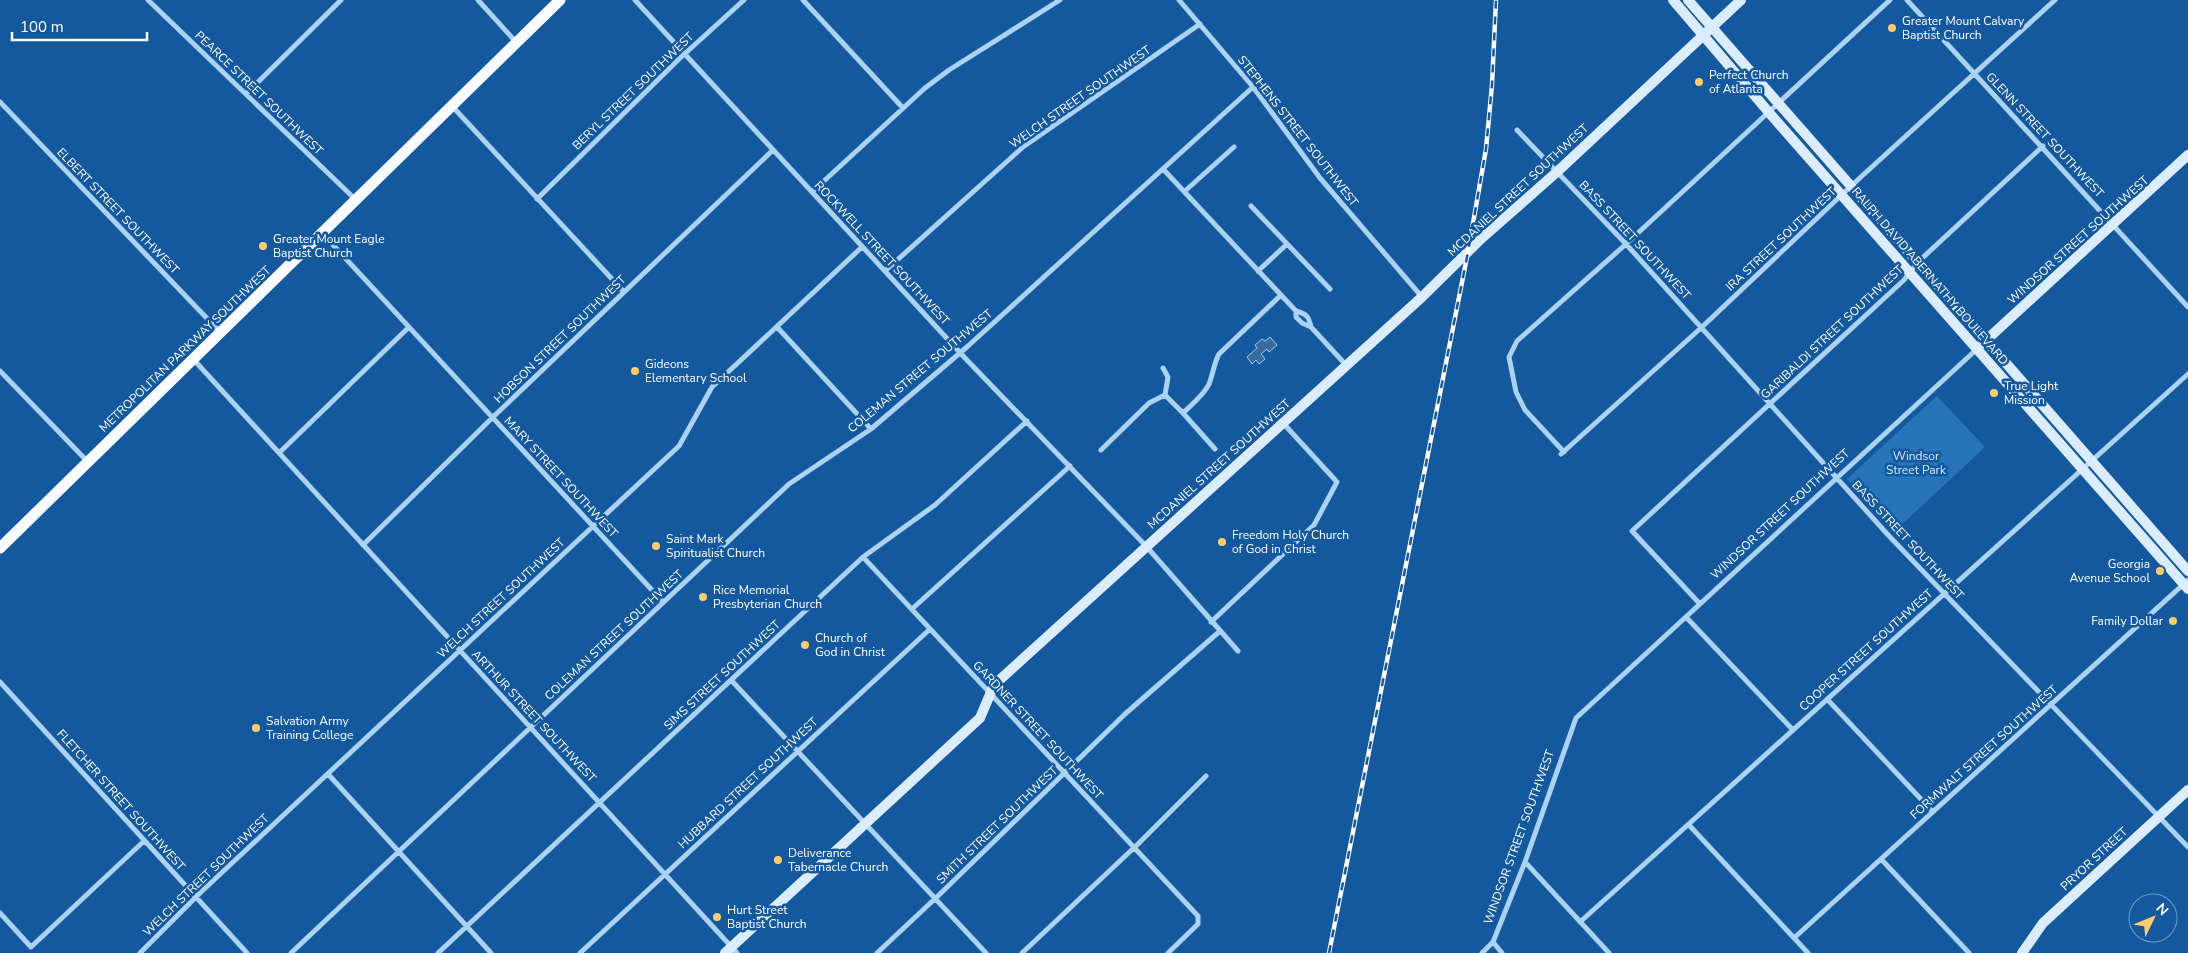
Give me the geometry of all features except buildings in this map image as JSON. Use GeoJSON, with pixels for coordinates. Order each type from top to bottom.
{"type":"FeatureCollection","features":[{"type":"Feature","properties":{"kind":"main road","name":"METROPOLITAN PARKWAY SOUTHWEST"},"geometry":{"type":"LineString","coordinates":[[0,548],[560,0]]}},
{"type":"Feature","properties":{"kind":"main road","name":"RALPH DAVID ABERNATHY BOULEVARD"},"geometry":{"type":"LineString","coordinates":[[1673,0],[1769,113],[2186,585]]}},
{"type":"Feature","properties":{"kind":"main road","name":"RALPH DAVID ABERNATHY BOULEVARD"},"geometry":{"type":"LineString","coordinates":[[1688,0],[2188,571]]}},
{"type":"Feature","properties":{"kind":"main road","name":"MCDANIEL STREET SOUTHWEST"},"geometry":{"type":"LineString","coordinates":[[731,951],[865,823],[980,718],[994,686],[1422,297],[1482,238],[1558,171],[1741,0]]}},
{"type":"Feature","properties":{"kind":"main road","name":"WINDSOR STREET SOUTHWEST"},"geometry":{"type":"LineString","coordinates":[[1978,349],[2188,155]]}},
{"type":"Feature","properties":{"kind":"main road","name":"PRYOR STREET"},"geometry":{"type":"LineString","coordinates":[[2022,953],[2043,923],[2188,790]]}},
{"type":"Feature","properties":{"kind":"street","name":"PEARCE STREET SOUTHWEST"},"geometry":{"type":"LineString","coordinates":[[148,0],[357,200]]}},
{"type":"Feature","properties":{"kind":"street"},"geometry":{"type":"LineString","coordinates":[[246,94],[340,0]]}},
{"type":"Feature","properties":{"kind":"street"},"geometry":{"type":"LineString","coordinates":[[478,0],[517,42]]}},
{"type":"Feature","properties":{"kind":"street","name":"ROCKWELL STREET SOUTHWEST"},"geometry":{"type":"LineString","coordinates":[[635,0],[960,353],[1146,546],[1238,651]]}},
{"type":"Feature","properties":{"kind":"street","name":"BERYL STREET SOUTHWEST"},"geometry":{"type":"LineString","coordinates":[[537,199],[685,54],[744,0]]}},
{"type":"Feature","properties":{"kind":"street"},"geometry":{"type":"LineString","coordinates":[[803,0],[903,108]]}},
{"type":"Feature","properties":{"kind":"street"},"geometry":{"type":"LineString","coordinates":[[812,192],[903,108],[949,70],[1060,0]]}},
{"type":"Feature","properties":{"kind":"street","name":"STEPHENS STREET SOUTHWEST"},"geometry":{"type":"LineString","coordinates":[[1178,0],[1253,87],[1320,178],[1422,297]]}},
{"type":"Feature","properties":{"kind":"street"},"geometry":{"type":"LineString","coordinates":[[1626,244],[1890,0]]}},
{"type":"Feature","properties":{"kind":"street","name":"GLENN STREET SOUTHWEST"},"geometry":{"type":"LineString","coordinates":[[1907,0],[2043,146],[2188,307]]}},
{"type":"Feature","properties":{"kind":"street","name":"IRA STREET SOUTHWEST"},"geometry":{"type":"LineString","coordinates":[[1626,244],[1517,341],[1509,357],[1516,392],[1525,410],[1562,453],[1702,327],[1851,186],[2055,0]]}},
{"type":"Feature","properties":{"kind":"street","name":"WELCH STREET SOUTHWEST"},"geometry":{"type":"LineString","coordinates":[[885,271],[1023,147],[1200,24]]}},
{"type":"Feature","properties":{"kind":"street","name":"COLEMAN STREET SOUTHWEST"},"geometry":{"type":"LineString","coordinates":[[291,953],[789,484],[871,429],[960,353],[1253,87]]}},
{"type":"Feature","properties":{"kind":"street","name":"ELBERT STREET SOUTHWEST"},"geometry":{"type":"LineString","coordinates":[[0,102],[221,333]]}},
{"type":"Feature","properties":{"kind":"street"},"geometry":{"type":"LineString","coordinates":[[452,106],[624,292]]}},
{"type":"Feature","properties":{"kind":"street","name":"BASS STREET SOUTHWEST"},"geometry":{"type":"LineString","coordinates":[[1517,130],[1626,244],[1942,593],[2052,704],[2188,847]]}},
{"type":"Feature","properties":{"kind":"street","name":"GARIBALDI STREET SOUTHWEST"},"geometry":{"type":"LineString","coordinates":[[1700,604],[1632,531],[1771,404],[1911,272],[1918,262],[2043,146]]}},
{"type":"Feature","properties":{"kind":"street"},"geometry":{"type":"LineString","coordinates":[[1185,191],[1234,147]]}},
{"type":"Feature","properties":{"kind":"street","name":"HOBSON STREET SOUTHWEST"},"geometry":{"type":"LineString","coordinates":[[363,545],[492,418],[774,150]]}},
{"type":"Feature","properties":{"kind":"street"},"geometry":{"type":"LineString","coordinates":[[1163,169],[1296,311],[1305,313],[1310,317],[1311,327]]}},
{"type":"Feature","properties":{"kind":"street"},"geometry":{"type":"LineString","coordinates":[[1251,206],[1286,245],[1330,289]]}},
{"type":"Feature","properties":{"kind":"street","name":"MARY STREET SOUTHWEST"},"geometry":{"type":"LineString","coordinates":[[322,234],[663,602]]}},
{"type":"Feature","properties":{"kind":"street"},"geometry":{"type":"LineString","coordinates":[[1258,271],[1286,245]]}},
{"type":"Feature","properties":{"kind":"street","name":"WELCH STREET SOUTHWEST"},"geometry":{"type":"LineString","coordinates":[[140,953],[196,897],[679,446],[712,387],[862,246]]}},
{"type":"Feature","properties":{"kind":"street"},"geometry":{"type":"LineString","coordinates":[[1183,413],[1200,397],[1209,385],[1219,354],[1281,295]]}},
{"type":"Feature","properties":{"kind":"street"},"geometry":{"type":"LineString","coordinates":[[1296,311],[1296,317],[1302,323],[1311,327],[1346,365]]}},
{"type":"Feature","properties":{"kind":"street"},"geometry":{"type":"LineString","coordinates":[[278,453],[409,327]]}},
{"type":"Feature","properties":{"kind":"street"},"geometry":{"type":"LineString","coordinates":[[776,327],[871,429]]}},
{"type":"Feature","properties":{"kind":"street","name":"WINDSOR STREET SOUTHWEST"},"geometry":{"type":"LineString","coordinates":[[1482,953],[1493,942],[1525,862],[1576,718],[1978,349]]}},
{"type":"Feature","properties":{"kind":"street","name":"ARTHUR STREET SOUTHWEST"},"geometry":{"type":"LineString","coordinates":[[194,360],[665,874],[731,951]]}},
{"type":"Feature","properties":{"kind":"street"},"geometry":{"type":"LineString","coordinates":[[1163,368],[1168,377],[1165,395]]}},
{"type":"Feature","properties":{"kind":"street"},"geometry":{"type":"LineString","coordinates":[[0,371],[88,463]]}},
{"type":"Feature","properties":{"kind":"street","name":"COOPER STREET SOUTHWEST"},"geometry":{"type":"LineString","coordinates":[[1580,922],[1690,825],[1942,593],[2188,374]]}},
{"type":"Feature","properties":{"kind":"street"},"geometry":{"type":"LineString","coordinates":[[1165,395],[1215,449]]}},
{"type":"Feature","properties":{"kind":"street"},"geometry":{"type":"LineString","coordinates":[[1101,450],[1150,403],[1165,395]]}},
{"type":"Feature","properties":{"kind":"street","name":"SIMS STREET SOUTHWEST"},"geometry":{"type":"LineString","coordinates":[[438,953],[863,557],[935,505],[1027,421]]}},
{"type":"Feature","properties":{"kind":"street"},"geometry":{"type":"LineString","coordinates":[[1211,622],[1314,526],[1337,482],[1283,423]]}},
{"type":"Feature","properties":{"kind":"street"},"geometry":{"type":"LineString","coordinates":[[912,609],[1070,466]]}},
{"type":"Feature","properties":{"kind":"street","name":"GARDNER STREET SOUTHWEST"},"geometry":{"type":"LineString","coordinates":[[863,557],[1198,916],[1198,924],[1168,953]]}},
{"type":"Feature","properties":{"kind":"street","name":"FORMWALT STREET SOUTHWEST"},"geometry":{"type":"LineString","coordinates":[[1794,938],[2186,585]]}},
{"type":"Feature","properties":{"kind":"street"},"geometry":{"type":"LineString","coordinates":[[1686,617],[1793,730]]}},
{"type":"Feature","properties":{"kind":"street","name":"HUBBARD STREET SOUTHWEST"},"geometry":{"type":"LineString","coordinates":[[580,953],[930,629]]}},
{"type":"Feature","properties":{"kind":"street","name":"SMITH STREET SOUTHWEST"},"geometry":{"type":"LineString","coordinates":[[877,953],[936,899],[1125,714],[1220,631]]}},
{"type":"Feature","properties":{"kind":"street"},"geometry":{"type":"LineString","coordinates":[[731,680],[986,953]]}},
{"type":"Feature","properties":{"kind":"street","name":"FLETCHER STREET SOUTHWEST"},"geometry":{"type":"LineString","coordinates":[[0,682],[247,953]]}},
{"type":"Feature","properties":{"kind":"street"},"geometry":{"type":"LineString","coordinates":[[1828,699],[1933,812]]}},
{"type":"Feature","properties":{"kind":"street"},"geometry":{"type":"LineString","coordinates":[[328,774],[491,953]]}},
{"type":"Feature","properties":{"kind":"street"},"geometry":{"type":"LineString","coordinates":[[1022,953],[1206,776]]}},
{"type":"Feature","properties":{"kind":"street"},"geometry":{"type":"LineString","coordinates":[[1690,825],[1808,953]]}},
{"type":"Feature","properties":{"kind":"street"},"geometry":{"type":"LineString","coordinates":[[0,913],[30,947],[144,840]]}},
{"type":"Feature","properties":{"kind":"street"},"geometry":{"type":"LineString","coordinates":[[1882,859],[1969,953]]}},
{"type":"Feature","properties":{"kind":"street"},"geometry":{"type":"LineString","coordinates":[[1525,862],[1609,953]]}},
{"type":"Feature","properties":{"kind":"street"},"geometry":{"type":"LineString","coordinates":[[1493,942],[1502,953]]}},
{"type":"Feature","properties":{"kind":"green space","name":"Windsor Street Park"},"geometry":{"type":"Polygon","coordinates":[[[1937,396],[1985,447],[1895,531],[1847,479],[1937,396]]]}},
{"type":"Feature","properties":{"kind":"shaded area"},"geometry":{"type":"Polygon","coordinates":[[[1270,337],[1277,345],[1269,352],[1267,349],[1261,354],[1265,359],[1259,364],[1256,360],[1252,364],[1247,357],[1257,348],[1255,345],[1262,339],[1265,341],[1270,337]]]}},
{"type":"Feature","properties":{"kind":"railway"},"geometry":{"type":"LineString","coordinates":[[1329,953],[1468,252],[1486,149],[1492,85],[1496,0]]}},
{"type":"Feature","properties":{"kind":"place","name":"Greater Mount Calvary Baptist Church"},"geometry":{"type":"Point","coordinates":[1892,28]}},
{"type":"Feature","properties":{"kind":"place","name":"Perfect Church of Atlanta"},"geometry":{"type":"Point","coordinates":[1699,82]}},
{"type":"Feature","properties":{"kind":"place","name":"Greater Mount Eagle Baptist Church"},"geometry":{"type":"Point","coordinates":[263,246]}},
{"type":"Feature","properties":{"kind":"place","name":"Gideons Elementary School"},"geometry":{"type":"Point","coordinates":[635,371]}},
{"type":"Feature","properties":{"kind":"place","name":"True Light Mission"},"geometry":{"type":"Point","coordinates":[1994,393]}},
{"type":"Feature","properties":{"kind":"place","name":"Freedom Holy Church of God in Christ"},"geometry":{"type":"Point","coordinates":[1222,542]}},
{"type":"Feature","properties":{"kind":"place","name":"Saint Mark Spiritualist Church"},"geometry":{"type":"Point","coordinates":[656,546]}},
{"type":"Feature","properties":{"kind":"place","name":"Georgia Avenue School"},"geometry":{"type":"Point","coordinates":[2160,571]}},
{"type":"Feature","properties":{"kind":"place","name":"Rice Memorial Presbyterian Church"},"geometry":{"type":"Point","coordinates":[703,597]}},
{"type":"Feature","properties":{"kind":"place","name":"Family Dollar"},"geometry":{"type":"Point","coordinates":[2173,621]}},
{"type":"Feature","properties":{"kind":"place","name":"Church of God in Christ"},"geometry":{"type":"Point","coordinates":[805,645]}},
{"type":"Feature","properties":{"kind":"place","name":"Salvation Army Training College"},"geometry":{"type":"Point","coordinates":[256,728]}},
{"type":"Feature","properties":{"kind":"place","name":"Deliverance Tabernacle Church"},"geometry":{"type":"Point","coordinates":[778,860]}},
{"type":"Feature","properties":{"kind":"place","name":"Hurt Street Baptist Church"},"geometry":{"type":"Point","coordinates":[717,917]}}]}
